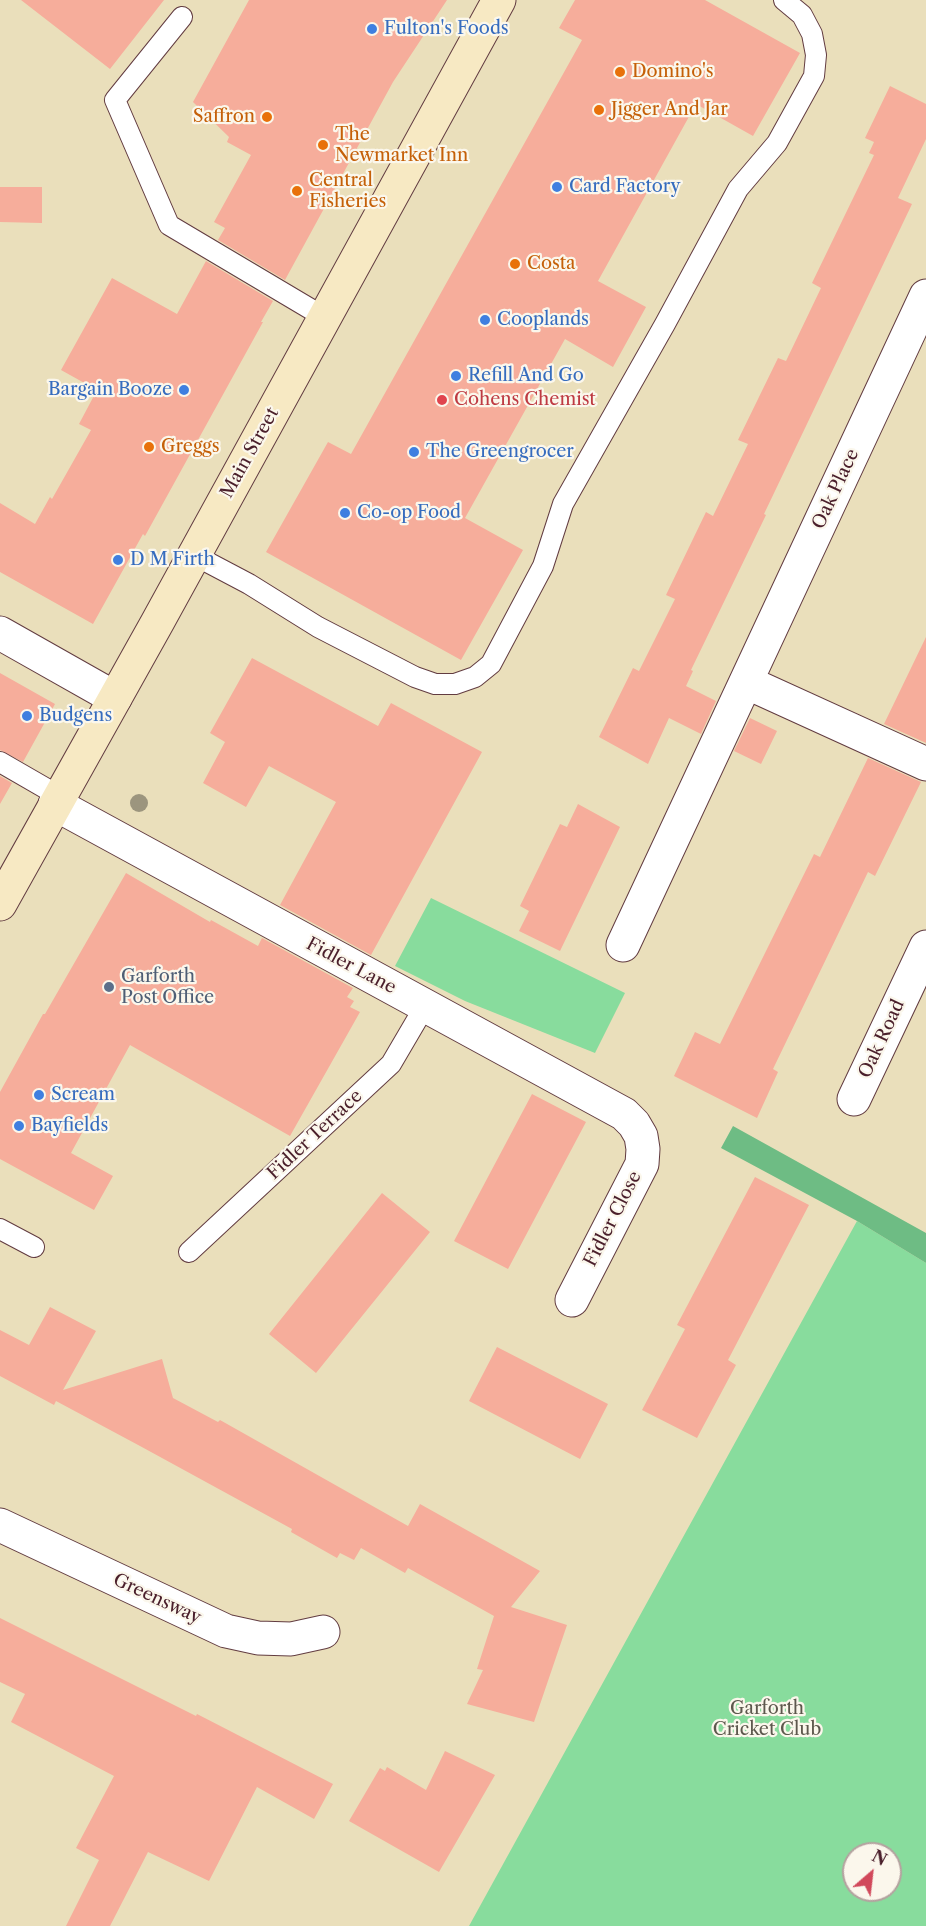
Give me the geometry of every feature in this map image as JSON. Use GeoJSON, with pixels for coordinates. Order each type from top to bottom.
{"type":"FeatureCollection","features":[{"type":"Feature","properties":{"kind":"main road","name":"Main Street"},"geometry":{"type":"LineString","coordinates":[[0,904],[499,0]]}},
{"type":"Feature","properties":{"kind":"street","name":"Oak Place"},"geometry":{"type":"LineString","coordinates":[[623,945],[926,296]]}},
{"type":"Feature","properties":{"kind":"street"},"geometry":{"type":"LineString","coordinates":[[0,633],[115,698]]}},
{"type":"Feature","properties":{"kind":"street"},"geometry":{"type":"LineString","coordinates":[[746,682],[926,764]]}},
{"type":"Feature","properties":{"kind":"street","name":"Fidler Lane"},"geometry":{"type":"LineString","coordinates":[[57,800],[425,1006],[624,1114],[641,1136]]}},
{"type":"Feature","properties":{"kind":"street","name":"Oak Road"},"geometry":{"type":"LineString","coordinates":[[854,1099],[926,947]]}},
{"type":"Feature","properties":{"kind":"street","name":"Fidler Close"},"geometry":{"type":"LineString","coordinates":[[572,1300],[642,1164],[644,1149],[641,1136]]}},
{"type":"Feature","properties":{"kind":"street","name":"Greensway"},"geometry":{"type":"LineString","coordinates":[[0,1525],[226,1631],[258,1638],[291,1639],[323,1632]]}},
{"type":"Feature","properties":{"kind":"lane"},"geometry":{"type":"LineString","coordinates":[[194,555],[249,584],[318,627],[415,677],[435,684],[455,684],[475,677],[491,664],[543,566],[563,504],[738,189],[777,143],[814,76],[816,55],[813,34],[802,15],[784,0]]}},
{"type":"Feature","properties":{"kind":"lane"},"geometry":{"type":"LineString","coordinates":[[182,17],[115,100],[169,225],[324,317]]}},
{"type":"Feature","properties":{"kind":"lane"},"geometry":{"type":"LineString","coordinates":[[0,762],[57,800]]}},
{"type":"Feature","properties":{"kind":"lane","name":"Fidler Terrace"},"geometry":{"type":"LineString","coordinates":[[189,1252],[391,1064],[425,1006]]}},
{"type":"Feature","properties":{"kind":"lane"},"geometry":{"type":"LineString","coordinates":[[0,1228],[34,1247]]}},
{"type":"Feature","properties":{"kind":"green space"},"geometry":{"type":"Polygon","coordinates":[[[431,898],[625,993],[595,1053],[465,1001],[395,966],[431,898]]]}},
{"type":"Feature","properties":{"kind":"green space"},"geometry":{"type":"Polygon","coordinates":[[[733,1126],[926,1233],[926,1263],[857,1221],[721,1148],[733,1126]]]}},
{"type":"Feature","properties":{"kind":"green space","name":"Garforth Cricket Club"},"geometry":{"type":"Polygon","coordinates":[[[857,1221],[926,1263],[926,1926],[469,1926],[857,1221]]]}},
{"type":"Feature","properties":{"kind":"building"},"geometry":{"type":"Polygon","coordinates":[[[21,0],[164,0],[110,69],[21,0]]]}},
{"type":"Feature","properties":{"kind":"building"},"geometry":{"type":"Polygon","coordinates":[[[249,0],[447,0],[393,82],[285,280],[218,240],[225,228],[214,222],[251,155],[227,142],[229,137],[193,102],[249,0]]]}},
{"type":"Feature","properties":{"kind":"building"},"geometry":{"type":"Polygon","coordinates":[[[575,0],[705,0],[800,53],[753,136],[696,104],[598,281],[646,307],[613,367],[565,339],[465,518],[523,550],[461,660],[266,552],[328,442],[351,454],[582,40],[559,28],[575,0]]]}},
{"type":"Feature","properties":{"kind":"building"},"geometry":{"type":"Polygon","coordinates":[[[890,86],[926,104],[926,139],[898,198],[912,204],[691,670],[693,671],[686,686],[716,701],[701,734],[669,718],[648,764],[599,737],[633,668],[639,671],[675,599],[666,595],[706,512],[713,516],[748,444],[738,440],[778,358],[786,361],[821,288],[812,283],[874,155],[869,153],[874,142],[865,138],[890,86]]]}},
{"type":"Feature","properties":{"kind":"building"},"geometry":{"type":"Polygon","coordinates":[[[0,187],[42,187],[42,223],[0,222],[0,187]]]}},
{"type":"Feature","properties":{"kind":"building"},"geometry":{"type":"Polygon","coordinates":[[[206,261],[273,301],[145,536],[143,534],[93,624],[0,572],[0,503],[35,524],[50,497],[52,499],[91,430],[79,424],[97,390],[61,370],[112,278],[177,314],[206,261]]]}},
{"type":"Feature","properties":{"kind":"building"},"geometry":{"type":"Polygon","coordinates":[[[926,637],[926,743],[884,724],[926,637]]]}},
{"type":"Feature","properties":{"kind":"building"},"geometry":{"type":"Polygon","coordinates":[[[252,658],[378,726],[391,703],[482,752],[371,955],[280,905],[336,802],[269,766],[246,807],[203,783],[225,742],[210,733],[252,658]]]}},
{"type":"Feature","properties":{"kind":"building"},"geometry":{"type":"Polygon","coordinates":[[[0,673],[55,704],[23,762],[0,750],[0,673]]]}},
{"type":"Feature","properties":{"kind":"building"},"geometry":{"type":"Polygon","coordinates":[[[750,718],[777,731],[761,764],[734,751],[750,718]]]}},
{"type":"Feature","properties":{"kind":"building"},"geometry":{"type":"Polygon","coordinates":[[[868,758],[921,782],[875,876],[868,872],[773,1069],[778,1072],[757,1118],[674,1076],[695,1032],[720,1044],[814,854],[820,857],[868,758]]]}},
{"type":"Feature","properties":{"kind":"building"},"geometry":{"type":"Polygon","coordinates":[[[0,776],[12,783],[0,804],[0,776]]]}},
{"type":"Feature","properties":{"kind":"building"},"geometry":{"type":"Polygon","coordinates":[[[578,804],[620,827],[560,951],[519,931],[529,911],[520,906],[560,824],[567,827],[578,804]]]}},
{"type":"Feature","properties":{"kind":"building"},"geometry":{"type":"Polygon","coordinates":[[[126,873],[210,922],[211,920],[258,946],[262,938],[353,988],[347,997],[354,1001],[350,1007],[360,1012],[290,1136],[130,1045],[71,1153],[113,1176],[94,1210],[0,1159],[0,1092],[126,873]]]}},
{"type":"Feature","properties":{"kind":"building"},"geometry":{"type":"Polygon","coordinates":[[[532,1094],[586,1122],[508,1269],[454,1241],[532,1094]]]}},
{"type":"Feature","properties":{"kind":"building"},"geometry":{"type":"Polygon","coordinates":[[[755,1177],[809,1205],[728,1360],[736,1365],[697,1438],[642,1410],[685,1329],[677,1325],[755,1177]]]}},
{"type":"Feature","properties":{"kind":"building"},"geometry":{"type":"Polygon","coordinates":[[[382,1193],[430,1232],[316,1373],[269,1334],[382,1193]]]}},
{"type":"Feature","properties":{"kind":"building"},"geometry":{"type":"Polygon","coordinates":[[[50,1307],[96,1331],[63,1390],[162,1359],[173,1398],[218,1422],[220,1420],[408,1526],[420,1504],[540,1571],[511,1607],[567,1625],[534,1722],[467,1704],[483,1670],[477,1669],[494,1616],[408,1568],[405,1573],[361,1548],[354,1560],[340,1553],[337,1558],[291,1532],[292,1529],[140,1446],[56,1401],[54,1405],[0,1376],[0,1330],[29,1345],[50,1307]]]}},
{"type":"Feature","properties":{"kind":"building"},"geometry":{"type":"Polygon","coordinates":[[[497,1347],[608,1404],[580,1459],[469,1401],[497,1347]]]}},
{"type":"Feature","properties":{"kind":"building"},"geometry":{"type":"Polygon","coordinates":[[[0,1618],[196,1716],[197,1714],[333,1784],[314,1819],[257,1787],[209,1881],[148,1852],[110,1926],[66,1926],[99,1860],[76,1848],[114,1776],[11,1722],[25,1694],[0,1682],[0,1618]]]}},
{"type":"Feature","properties":{"kind":"building"},"geometry":{"type":"Polygon","coordinates":[[[445,1751],[495,1775],[439,1872],[349,1821],[380,1768],[385,1771],[387,1767],[426,1790],[445,1751]]]}},
{"type":"Feature","properties":{"kind":"place","name":"Fulton's Foods"},"geometry":{"type":"Point","coordinates":[372,29]}},
{"type":"Feature","properties":{"kind":"place","name":"Domino's"},"geometry":{"type":"Point","coordinates":[620,72]}},
{"type":"Feature","properties":{"kind":"place","name":"Jigger And Jar"},"geometry":{"type":"Point","coordinates":[599,110]}},
{"type":"Feature","properties":{"kind":"place","name":"Saffron"},"geometry":{"type":"Point","coordinates":[267,117]}},
{"type":"Feature","properties":{"kind":"place","name":"The Newmarket Inn"},"geometry":{"type":"Point","coordinates":[323,145]}},
{"type":"Feature","properties":{"kind":"place","name":"Card Factory"},"geometry":{"type":"Point","coordinates":[557,187]}},
{"type":"Feature","properties":{"kind":"place","name":"Central Fisheries"},"geometry":{"type":"Point","coordinates":[297,191]}},
{"type":"Feature","properties":{"kind":"place","name":"Costa"},"geometry":{"type":"Point","coordinates":[515,264]}},
{"type":"Feature","properties":{"kind":"place","name":"Cooplands"},"geometry":{"type":"Point","coordinates":[485,320]}},
{"type":"Feature","properties":{"kind":"place","name":"Refill And Go"},"geometry":{"type":"Point","coordinates":[456,376]}},
{"type":"Feature","properties":{"kind":"place","name":"Bargain Booze"},"geometry":{"type":"Point","coordinates":[184,390]}},
{"type":"Feature","properties":{"kind":"place","name":"Cohens Chemist"},"geometry":{"type":"Point","coordinates":[442,400]}},
{"type":"Feature","properties":{"kind":"place","name":"Greggs"},"geometry":{"type":"Point","coordinates":[149,447]}},
{"type":"Feature","properties":{"kind":"place","name":"The Greengrocer"},"geometry":{"type":"Point","coordinates":[414,452]}},
{"type":"Feature","properties":{"kind":"place","name":"Co-op Food"},"geometry":{"type":"Point","coordinates":[345,513]}},
{"type":"Feature","properties":{"kind":"place","name":"D M Firth"},"geometry":{"type":"Point","coordinates":[118,560]}},
{"type":"Feature","properties":{"kind":"place","name":"Budgens"},"geometry":{"type":"Point","coordinates":[27,716]}},
{"type":"Feature","properties":{"kind":"place","name":"Garforth Post Office"},"geometry":{"type":"Point","coordinates":[109,987]}},
{"type":"Feature","properties":{"kind":"place","name":"Scream"},"geometry":{"type":"Point","coordinates":[39,1095]}},
{"type":"Feature","properties":{"kind":"place","name":"Bayfields"},"geometry":{"type":"Point","coordinates":[19,1126]}}]}
